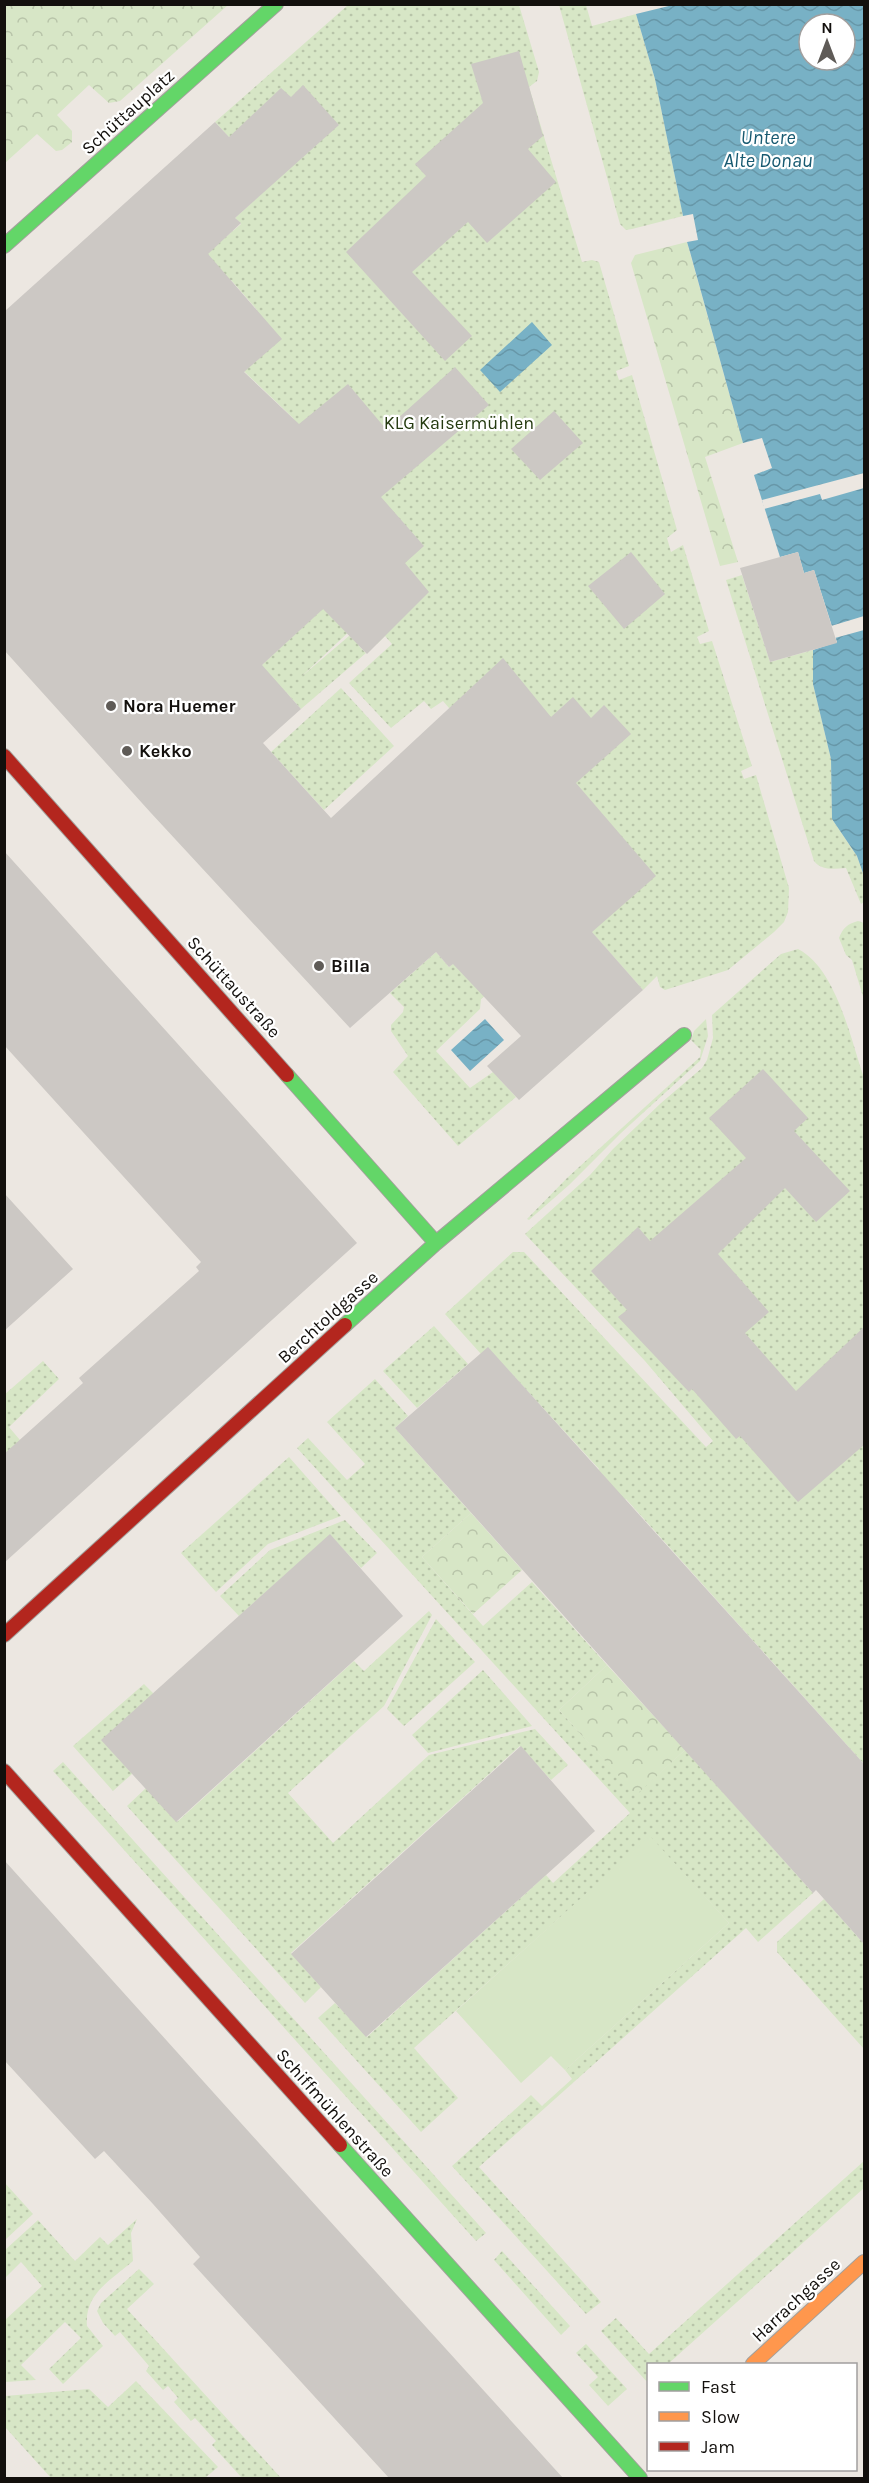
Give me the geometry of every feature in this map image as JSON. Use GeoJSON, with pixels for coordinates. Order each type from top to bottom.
{"type":"FeatureCollection","features":[{"type":"Feature","properties":{"kind":"street","name":"Schüttauplatz"},"geometry":{"type":"LineString","coordinates":[[4,246],[276,4]]}},
{"type":"Feature","properties":{"kind":"street","name":"Schüttaustraße"},"geometry":{"type":"LineString","coordinates":[[4,756],[436,1243]]}},
{"type":"Feature","properties":{"kind":"street","name":"Berchtoldgasse"},"geometry":{"type":"LineString","coordinates":[[4,1635],[436,1243],[684,1035]]}},
{"type":"Feature","properties":{"kind":"street","name":"Schiffmühlenstraße"},"geometry":{"type":"LineString","coordinates":[[4,1771],[637,2476]]}},
{"type":"Feature","properties":{"kind":"street","name":"Harrachgasse"},"geometry":{"type":"LineString","coordinates":[[754,2363],[864,2262]]}},
{"type":"Feature","properties":{"kind":"green space"},"geometry":{"type":"Polygon","coordinates":[[[5,4],[228,5],[120,101],[109,103],[89,85],[57,115],[72,131],[72,142],[62,150],[56,151],[37,134],[5,163],[5,4]]]}},
{"type":"Feature","properties":{"kind":"green space","name":"KLG Kaisermühlen"},"geometry":{"type":"Polygon","coordinates":[[[348,5],[519,5],[539,72],[537,81],[529,87],[582,262],[592,260],[599,262],[629,366],[616,371],[619,380],[632,375],[677,530],[667,538],[671,552],[683,545],[709,631],[697,637],[700,644],[712,641],[752,766],[741,771],[744,779],[756,775],[789,888],[788,912],[784,922],[728,970],[665,990],[660,987],[657,976],[643,990],[574,912],[443,701],[431,709],[424,701],[391,728],[349,683],[392,644],[385,636],[377,644],[356,625],[301,677],[356,630],[359,646],[366,653],[301,709],[285,691],[215,708],[368,567],[293,418],[226,354],[145,306],[241,224],[235,218],[272,184],[215,122],[348,5]],[[231,280],[210,298],[237,328],[257,310],[231,280]]]}},
{"type":"Feature","properties":{"kind":"green space"},"geometry":{"type":"Polygon","coordinates":[[[559,5],[586,5],[592,26],[636,14],[655,79],[683,216],[626,230],[620,224],[559,5]]]}},
{"type":"Feature","properties":{"kind":"green space"},"geometry":{"type":"Polygon","coordinates":[[[687,242],[743,443],[705,457],[738,562],[720,566],[631,263],[635,255],[687,242]]]}},
{"type":"Feature","properties":{"kind":"green space"},"geometry":{"type":"Polygon","coordinates":[[[742,575],[770,662],[813,650],[813,684],[831,759],[832,819],[857,856],[864,876],[864,902],[861,904],[846,868],[824,868],[814,861],[726,580],[742,575]]]}},
{"type":"Feature","properties":{"kind":"green space"},"geometry":{"type":"Polygon","coordinates":[[[341,688],[394,746],[324,810],[271,752],[341,688]]]}},
{"type":"Feature","properties":{"kind":"green space"},"geometry":{"type":"Polygon","coordinates":[[[508,917],[520,967],[481,999],[480,1009],[436,1051],[470,1088],[493,1072],[516,1097],[458,1146],[393,1072],[408,1056],[391,1031],[391,1025],[403,1012],[404,1007],[390,993],[436,952],[449,967],[508,917]]]}},
{"type":"Feature","properties":{"kind":"green space"},"geometry":{"type":"Polygon","coordinates":[[[858,921],[864,923],[864,1000],[852,960],[846,955],[839,938],[846,927],[858,921]]]}},
{"type":"Feature","properties":{"kind":"green space"},"geometry":{"type":"Polygon","coordinates":[[[798,949],[811,958],[823,972],[832,988],[864,1078],[864,1764],[626,1499],[605,1517],[582,1488],[599,1469],[488,1348],[481,1354],[445,1314],[513,1252],[524,1252],[706,1447],[713,1441],[645,1361],[525,1234],[590,1175],[613,1149],[661,1103],[702,1068],[707,1060],[713,1038],[712,1015],[781,954],[798,949]]]}},
{"type":"Feature","properties":{"kind":"green space"},"geometry":{"type":"Polygon","coordinates":[[[706,1019],[708,1036],[700,1061],[621,1133],[569,1185],[529,1220],[527,1219],[567,1178],[700,1057],[701,1050],[691,1040],[694,1031],[706,1019]]]}},
{"type":"Feature","properties":{"kind":"green space"},"geometry":{"type":"Polygon","coordinates":[[[434,1326],[468,1364],[417,1408],[383,1371],[434,1326]]]}},
{"type":"Feature","properties":{"kind":"green space"},"geometry":{"type":"Polygon","coordinates":[[[43,1361],[59,1379],[9,1427],[25,1446],[4,1464],[4,1395],[43,1361]]]}},
{"type":"Feature","properties":{"kind":"green space"},"geometry":{"type":"Polygon","coordinates":[[[375,1379],[408,1416],[395,1428],[471,1513],[422,1557],[483,1626],[532,1582],[607,1665],[559,1710],[636,1794],[685,1750],[813,1893],[758,1942],[746,1928],[479,2167],[601,2302],[586,2314],[452,2166],[531,2095],[542,2106],[572,2079],[565,2070],[729,1923],[650,1837],[414,2048],[458,2098],[421,2132],[318,2018],[335,2003],[367,2037],[546,1875],[553,1883],[630,1813],[297,1448],[308,1438],[347,1480],[365,1464],[327,1422],[375,1379]]]}},
{"type":"Feature","properties":{"kind":"green space"},"geometry":{"type":"Polygon","coordinates":[[[289,1457],[341,1516],[268,1544],[216,1592],[181,1553],[289,1457]]]}},
{"type":"Feature","properties":{"kind":"green space"},"geometry":{"type":"Polygon","coordinates":[[[471,1513],[522,1570],[473,1614],[422,1557],[471,1513]]]}},
{"type":"Feature","properties":{"kind":"green space"},"geometry":{"type":"Polygon","coordinates":[[[345,1520],[377,1553],[361,1568],[330,1535],[239,1616],[220,1596],[270,1550],[345,1520]]]}},
{"type":"Feature","properties":{"kind":"green space"},"geometry":{"type":"Polygon","coordinates":[[[429,1611],[432,1615],[384,1706],[288,1793],[333,1843],[429,1755],[535,1729],[568,1765],[551,1780],[520,1746],[291,1953],[321,1987],[305,2003],[127,1806],[146,1788],[177,1822],[354,1661],[364,1671],[429,1611]]]}},
{"type":"Feature","properties":{"kind":"green space"},"geometry":{"type":"Polygon","coordinates":[[[436,1619],[475,1662],[404,1726],[387,1709],[436,1619]]]}},
{"type":"Feature","properties":{"kind":"green space"},"geometry":{"type":"Polygon","coordinates":[[[607,1665],[685,1750],[636,1795],[559,1710],[607,1665]]]}},
{"type":"Feature","properties":{"kind":"green space"},"geometry":{"type":"Polygon","coordinates":[[[483,1670],[532,1726],[428,1753],[412,1735],[483,1670]]]}},
{"type":"Feature","properties":{"kind":"green space"},"geometry":{"type":"Polygon","coordinates":[[[144,1684],[153,1693],[132,1774],[113,1791],[73,1746],[144,1684]]]}},
{"type":"Feature","properties":{"kind":"green space"},"geometry":{"type":"Polygon","coordinates":[[[63,1762],[486,2233],[476,2241],[53,1771],[63,1762]]]}},
{"type":"Feature","properties":{"kind":"green space"},"geometry":{"type":"Polygon","coordinates":[[[650,1836],[729,1923],[565,2070],[551,2056],[521,2083],[456,2011],[650,1836]]]}},
{"type":"Feature","properties":{"kind":"green space"},"geometry":{"type":"Polygon","coordinates":[[[824,1899],[864,1944],[864,2049],[777,1952],[777,1942],[824,1899]]]}},
{"type":"Feature","properties":{"kind":"green space"},"geometry":{"type":"Polygon","coordinates":[[[864,2161],[864,2188],[669,2363],[647,2363],[647,2382],[601,2331],[616,2318],[649,2354],[864,2161]]]}},
{"type":"Feature","properties":{"kind":"green space"},"geometry":{"type":"Polygon","coordinates":[[[4,2182],[33,2214],[5,2240],[4,2240],[4,2182]]]}},
{"type":"Feature","properties":{"kind":"green space"},"geometry":{"type":"Polygon","coordinates":[[[137,2219],[131,2233],[133,2261],[108,2281],[94,2296],[87,2315],[87,2326],[103,2346],[63,2384],[49,2369],[81,2338],[65,2322],[21,2365],[36,2380],[5,2382],[5,2320],[42,2286],[21,2262],[5,2278],[5,2250],[38,2220],[75,2261],[100,2237],[108,2245],[137,2219]]]}},
{"type":"Feature","properties":{"kind":"green space"},"geometry":{"type":"Polygon","coordinates":[[[502,2251],[570,2326],[561,2335],[494,2260],[502,2251]]]}},
{"type":"Feature","properties":{"kind":"green space"},"geometry":{"type":"Polygon","coordinates":[[[139,2269],[154,2284],[127,2309],[281,2478],[242,2478],[212,2445],[216,2441],[195,2418],[191,2421],[174,2402],[178,2398],[168,2386],[163,2390],[146,2371],[149,2366],[120,2332],[115,2336],[103,2323],[97,2311],[101,2303],[139,2269]]]}},
{"type":"Feature","properties":{"kind":"green space"},"geometry":{"type":"Polygon","coordinates":[[[586,2344],[627,2389],[608,2406],[589,2385],[598,2377],[576,2353],[586,2344]]]}},
{"type":"Feature","properties":{"kind":"green space"},"geometry":{"type":"Polygon","coordinates":[[[136,2381],[218,2467],[205,2478],[51,2478],[5,2427],[5,2396],[89,2389],[108,2407],[136,2381]]]}},
{"type":"Feature","properties":{"kind":"water","name":"Untere Alte Donau"},"geometry":{"type":"Polygon","coordinates":[[[677,4],[864,5],[864,876],[857,856],[832,819],[831,759],[813,684],[813,650],[837,642],[814,570],[804,573],[798,552],[780,557],[754,475],[772,468],[762,438],[743,443],[687,242],[698,240],[693,214],[683,216],[655,79],[636,14],[677,4]]]}},
{"type":"Feature","properties":{"kind":"water"},"geometry":{"type":"Polygon","coordinates":[[[532,322],[552,345],[500,392],[480,370],[532,322]]]}},
{"type":"Feature","properties":{"kind":"water"},"geometry":{"type":"Polygon","coordinates":[[[485,1019],[504,1040],[470,1071],[451,1050],[485,1019]]]}},
{"type":"Feature","properties":{"kind":"pier"},"geometry":{"type":"Polygon","coordinates":[[[864,473],[864,488],[822,500],[820,494],[764,509],[762,500],[864,473]]]}},
{"type":"Feature","properties":{"kind":"pier"},"geometry":{"type":"Polygon","coordinates":[[[864,616],[864,630],[835,638],[831,626],[864,616]]]}},
{"type":"Feature","properties":{"kind":"building"},"geometry":{"type":"Polygon","coordinates":[[[519,51],[543,136],[528,149],[556,182],[487,243],[468,222],[412,272],[472,336],[445,361],[346,252],[426,176],[415,164],[483,103],[471,64],[519,51]]]}},
{"type":"Feature","properties":{"kind":"building"},"geometry":{"type":"Polygon","coordinates":[[[303,85],[339,125],[235,218],[241,223],[208,254],[282,339],[244,372],[299,424],[348,384],[386,429],[455,367],[489,405],[381,497],[424,546],[405,563],[429,592],[367,654],[323,609],[262,665],[301,709],[263,743],[331,818],[503,658],[551,717],[573,697],[591,718],[604,705],[631,734],[576,783],[656,876],[592,932],[643,990],[519,1100],[487,1066],[521,1036],[453,964],[449,967],[436,952],[350,1028],[4,650],[5,311],[215,122],[229,137],[281,88],[291,97],[303,85]]]}},
{"type":"Feature","properties":{"kind":"building"},"geometry":{"type":"Polygon","coordinates":[[[554,411],[583,443],[540,480],[511,449],[554,411]]]}},
{"type":"Feature","properties":{"kind":"building"},"geometry":{"type":"Polygon","coordinates":[[[631,552],[665,594],[624,629],[588,586],[631,552]]]}},
{"type":"Feature","properties":{"kind":"building"},"geometry":{"type":"Polygon","coordinates":[[[798,552],[804,573],[814,570],[837,643],[770,662],[740,568],[798,552]]]}},
{"type":"Feature","properties":{"kind":"building"},"geometry":{"type":"Polygon","coordinates":[[[4,851],[357,1243],[4,1563],[4,1454],[83,1383],[79,1378],[199,1271],[196,1267],[201,1262],[4,1045],[4,851]]]}},
{"type":"Feature","properties":{"kind":"building"},"geometry":{"type":"Polygon","coordinates":[[[763,1069],[808,1118],[794,1131],[850,1191],[816,1222],[785,1188],[718,1254],[769,1312],[745,1333],[796,1391],[864,1327],[864,1445],[798,1502],[740,1436],[736,1439],[692,1389],[689,1392],[618,1317],[627,1310],[591,1271],[638,1227],[650,1241],[746,1158],[709,1118],[763,1069]]]}},
{"type":"Feature","properties":{"kind":"building"},"geometry":{"type":"Polygon","coordinates":[[[4,1193],[73,1269],[4,1331],[4,1193]]]}},
{"type":"Feature","properties":{"kind":"building"},"geometry":{"type":"Polygon","coordinates":[[[488,1347],[864,1764],[864,1944],[816,1890],[813,1893],[395,1428],[488,1347]]]}},
{"type":"Feature","properties":{"kind":"building"},"geometry":{"type":"Polygon","coordinates":[[[330,1534],[403,1616],[176,1822],[101,1740],[330,1534]]]}},
{"type":"Feature","properties":{"kind":"building"},"geometry":{"type":"Polygon","coordinates":[[[521,1746],[595,1831],[366,2037],[291,1954],[521,1746]]]}},
{"type":"Feature","properties":{"kind":"building"},"geometry":{"type":"Polygon","coordinates":[[[4,1860],[563,2478],[389,2478],[193,2264],[200,2257],[153,2204],[104,2151],[95,2159],[4,2060],[4,1860]]]}},
{"type":"Feature","properties":{"kind":"traffic: fast"},"geometry":{"type":"LineString","coordinates":[[4,246],[276,4]]}},
{"type":"Feature","properties":{"kind":"traffic: fast"},"geometry":{"type":"LineString","coordinates":[[345,1325],[436,1243],[684,1035]]}},
{"type":"Feature","properties":{"kind":"traffic: fast"},"geometry":{"type":"LineString","coordinates":[[287,1075],[436,1243]]}},
{"type":"Feature","properties":{"kind":"traffic: fast"},"geometry":{"type":"LineString","coordinates":[[340,2145],[640,2478]]}},
{"type":"Feature","properties":{"kind":"traffic: slow"},"geometry":{"type":"LineString","coordinates":[[754,2363],[864,2262]]}},
{"type":"Feature","properties":{"kind":"traffic: jam"},"geometry":{"type":"LineString","coordinates":[[4,756],[287,1075]]}},
{"type":"Feature","properties":{"kind":"traffic: jam"},"geometry":{"type":"LineString","coordinates":[[4,1635],[345,1325]]}},
{"type":"Feature","properties":{"kind":"traffic: jam"},"geometry":{"type":"LineString","coordinates":[[4,1771],[340,2145]]}},
{"type":"Feature","properties":{"kind":"place","name":"Nora Huemer"},"geometry":{"type":"Point","coordinates":[111,706]}},
{"type":"Feature","properties":{"kind":"place","name":"Kekko"},"geometry":{"type":"Point","coordinates":[127,751]}},
{"type":"Feature","properties":{"kind":"place","name":"Billa"},"geometry":{"type":"Point","coordinates":[319,966]}}]}
